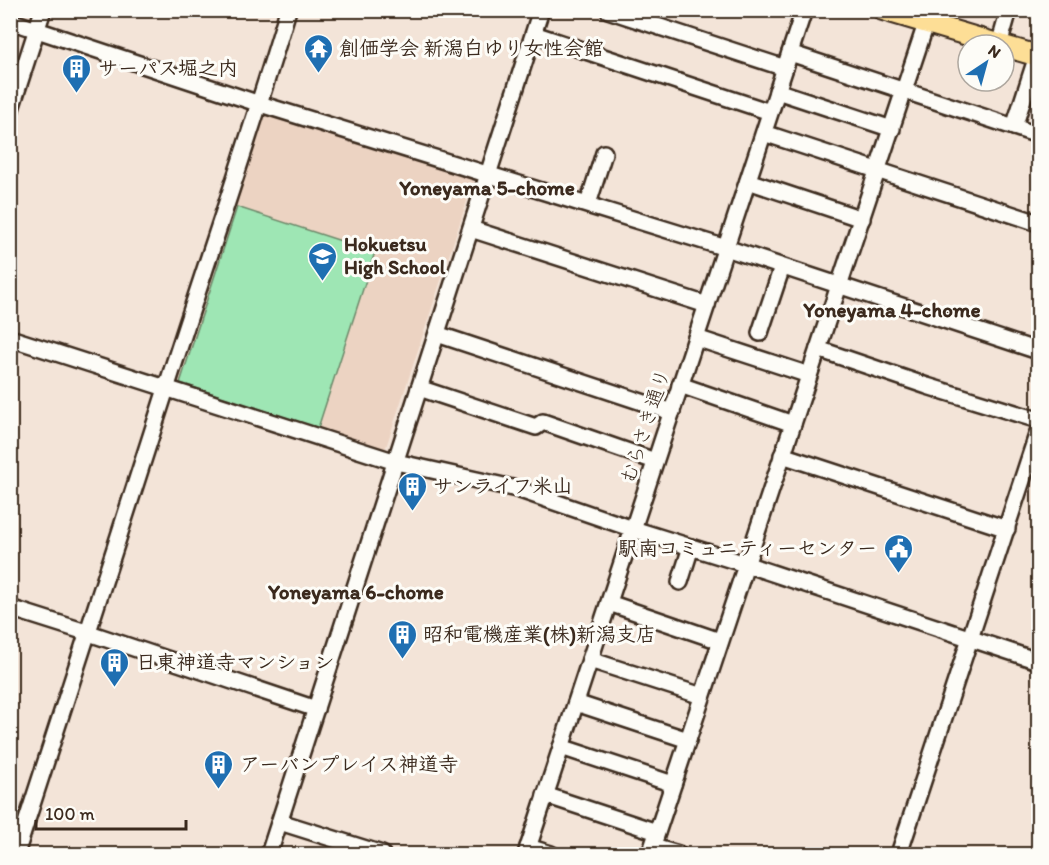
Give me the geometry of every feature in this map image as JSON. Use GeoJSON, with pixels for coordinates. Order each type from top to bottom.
{"type":"FeatureCollection","features":[{"type":"Feature","properties":{"kind":"main road"},"geometry":{"type":"LineString","coordinates":[[883,10],[958,33]]}},
{"type":"Feature","properties":{"kind":"main road"},"geometry":{"type":"LineString","coordinates":[[1016,49],[1038,56]]}},
{"type":"Feature","properties":{"kind":"street"},"geometry":{"type":"LineString","coordinates":[[10,112],[43,10]]}},
{"type":"Feature","properties":{"kind":"street"},"geometry":{"type":"LineString","coordinates":[[16,855],[260,104],[288,10]]}},
{"type":"Feature","properties":{"kind":"street"},"geometry":{"type":"LineString","coordinates":[[269,855],[541,10]]}},
{"type":"Feature","properties":{"kind":"street"},"geometry":{"type":"LineString","coordinates":[[608,10],[785,68]]}},
{"type":"Feature","properties":{"kind":"street","name":"むらさき通り"},"geometry":{"type":"LineString","coordinates":[[527,851],[804,10]]}},
{"type":"Feature","properties":{"kind":"street"},"geometry":{"type":"LineString","coordinates":[[1004,33],[1009,10]]}},
{"type":"Feature","properties":{"kind":"street"},"geometry":{"type":"LineString","coordinates":[[10,21],[260,104],[726,248],[1038,351]]}},
{"type":"Feature","properties":{"kind":"street"},"geometry":{"type":"LineString","coordinates":[[653,844],[926,24]]}},
{"type":"Feature","properties":{"kind":"street"},"geometry":{"type":"LineString","coordinates":[[534,34],[770,112]]}},
{"type":"Feature","properties":{"kind":"street"},"geometry":{"type":"LineString","coordinates":[[790,53],[1038,135]]}},
{"type":"Feature","properties":{"kind":"street"},"geometry":{"type":"LineString","coordinates":[[1014,127],[1038,56]]}},
{"type":"Feature","properties":{"kind":"street"},"geometry":{"type":"LineString","coordinates":[[777,91],[892,129]]}},
{"type":"Feature","properties":{"kind":"street"},"geometry":{"type":"LineString","coordinates":[[764,133],[1038,223]]}},
{"type":"Feature","properties":{"kind":"street"},"geometry":{"type":"LineString","coordinates":[[588,204],[604,153]]}},
{"type":"Feature","properties":{"kind":"street"},"geometry":{"type":"LineString","coordinates":[[748,181],[862,219]]}},
{"type":"Feature","properties":{"kind":"street"},"geometry":{"type":"LineString","coordinates":[[471,229],[707,305]]}},
{"type":"Feature","properties":{"kind":"street"},"geometry":{"type":"LineString","coordinates":[[760,333],[782,267]]}},
{"type":"Feature","properties":{"kind":"street"},"geometry":{"type":"LineString","coordinates":[[437,334],[672,412]]}},
{"type":"Feature","properties":{"kind":"street"},"geometry":{"type":"LineString","coordinates":[[10,338],[396,462],[517,489],[1038,661]]}},
{"type":"Feature","properties":{"kind":"street"},"geometry":{"type":"LineString","coordinates":[[696,338],[809,375]]}},
{"type":"Feature","properties":{"kind":"street"},"geometry":{"type":"LineString","coordinates":[[818,349],[1038,420]]}},
{"type":"Feature","properties":{"kind":"street"},"geometry":{"type":"LineString","coordinates":[[680,385],[793,424]]}},
{"type":"Feature","properties":{"kind":"street"},"geometry":{"type":"LineString","coordinates":[[419,388],[536,427],[543,422],[655,461]]}},
{"type":"Feature","properties":{"kind":"street"},"geometry":{"type":"LineString","coordinates":[[899,855],[1007,529],[1035,456],[1038,432]]}},
{"type":"Feature","properties":{"kind":"street"},"geometry":{"type":"LineString","coordinates":[[782,455],[1007,529]]}},
{"type":"Feature","properties":{"kind":"street"},"geometry":{"type":"LineString","coordinates":[[680,582],[692,547]]}},
{"type":"Feature","properties":{"kind":"street"},"geometry":{"type":"LineString","coordinates":[[609,603],[720,641]]}},
{"type":"Feature","properties":{"kind":"street"},"geometry":{"type":"LineString","coordinates":[[10,608],[316,709]]}},
{"type":"Feature","properties":{"kind":"street"},"geometry":{"type":"LineString","coordinates":[[590,660],[702,696]]}},
{"type":"Feature","properties":{"kind":"street"},"geometry":{"type":"LineString","coordinates":[[576,703],[688,740]]}},
{"type":"Feature","properties":{"kind":"street"},"geometry":{"type":"LineString","coordinates":[[561,747],[673,784]]}},
{"type":"Feature","properties":{"kind":"street"},"geometry":{"type":"LineString","coordinates":[[545,795],[678,855]]}},
{"type":"Feature","properties":{"kind":"street"},"geometry":{"type":"LineString","coordinates":[[280,822],[382,855]]}},
{"type":"Feature","properties":{"kind":"street"},"geometry":{"type":"LineString","coordinates":[[527,851],[551,855]]}},
{"type":"Feature","properties":{"kind":"shaded area","name":"Hokuetsu High School"},"geometry":{"type":"Polygon","coordinates":[[[263,108],[475,177],[384,453],[171,386],[263,108]]]}},
{"type":"Feature","properties":{"kind":"green space"},"geometry":{"type":"Polygon","coordinates":[[[237,207],[375,252],[318,428],[180,383],[237,207]]]}},
{"type":"Feature","properties":{"kind":"place","name":"創価学会 新潟白ゆり女性会館"},"geometry":{"type":"Point","coordinates":[318,74]}},
{"type":"Feature","properties":{"kind":"place","name":"サーパス堀之内"},"geometry":{"type":"Point","coordinates":[77,94]}},
{"type":"Feature","properties":{"kind":"place","name":"Hokuetsu High School"},"geometry":{"type":"Point","coordinates":[323,282]}},
{"type":"Feature","properties":{"kind":"place","name":"サンライフ米山"},"geometry":{"type":"Point","coordinates":[412,512]}},
{"type":"Feature","properties":{"kind":"place","name":"駅南コミュニティーセンター"},"geometry":{"type":"Point","coordinates":[898,574]}},
{"type":"Feature","properties":{"kind":"place","name":"昭和電機産業(株)新潟支店"},"geometry":{"type":"Point","coordinates":[402,660]}},
{"type":"Feature","properties":{"kind":"place","name":"日東神道寺マンション"},"geometry":{"type":"Point","coordinates":[115,688]}},
{"type":"Feature","properties":{"kind":"place","name":"アーバンプレイス神道寺"},"geometry":{"type":"Point","coordinates":[219,790]}},
{"type":"Feature","properties":{"kind":"district","name":"Yoneyama 5-chome"},"geometry":{"type":"Point","coordinates":[487,187]}},
{"type":"Feature","properties":{"kind":"district","name":"Yoneyama 4-chome"},"geometry":{"type":"Point","coordinates":[892,309]}},
{"type":"Feature","properties":{"kind":"district","name":"Yoneyama 6-chome"},"geometry":{"type":"Point","coordinates":[356,591]}}]}
